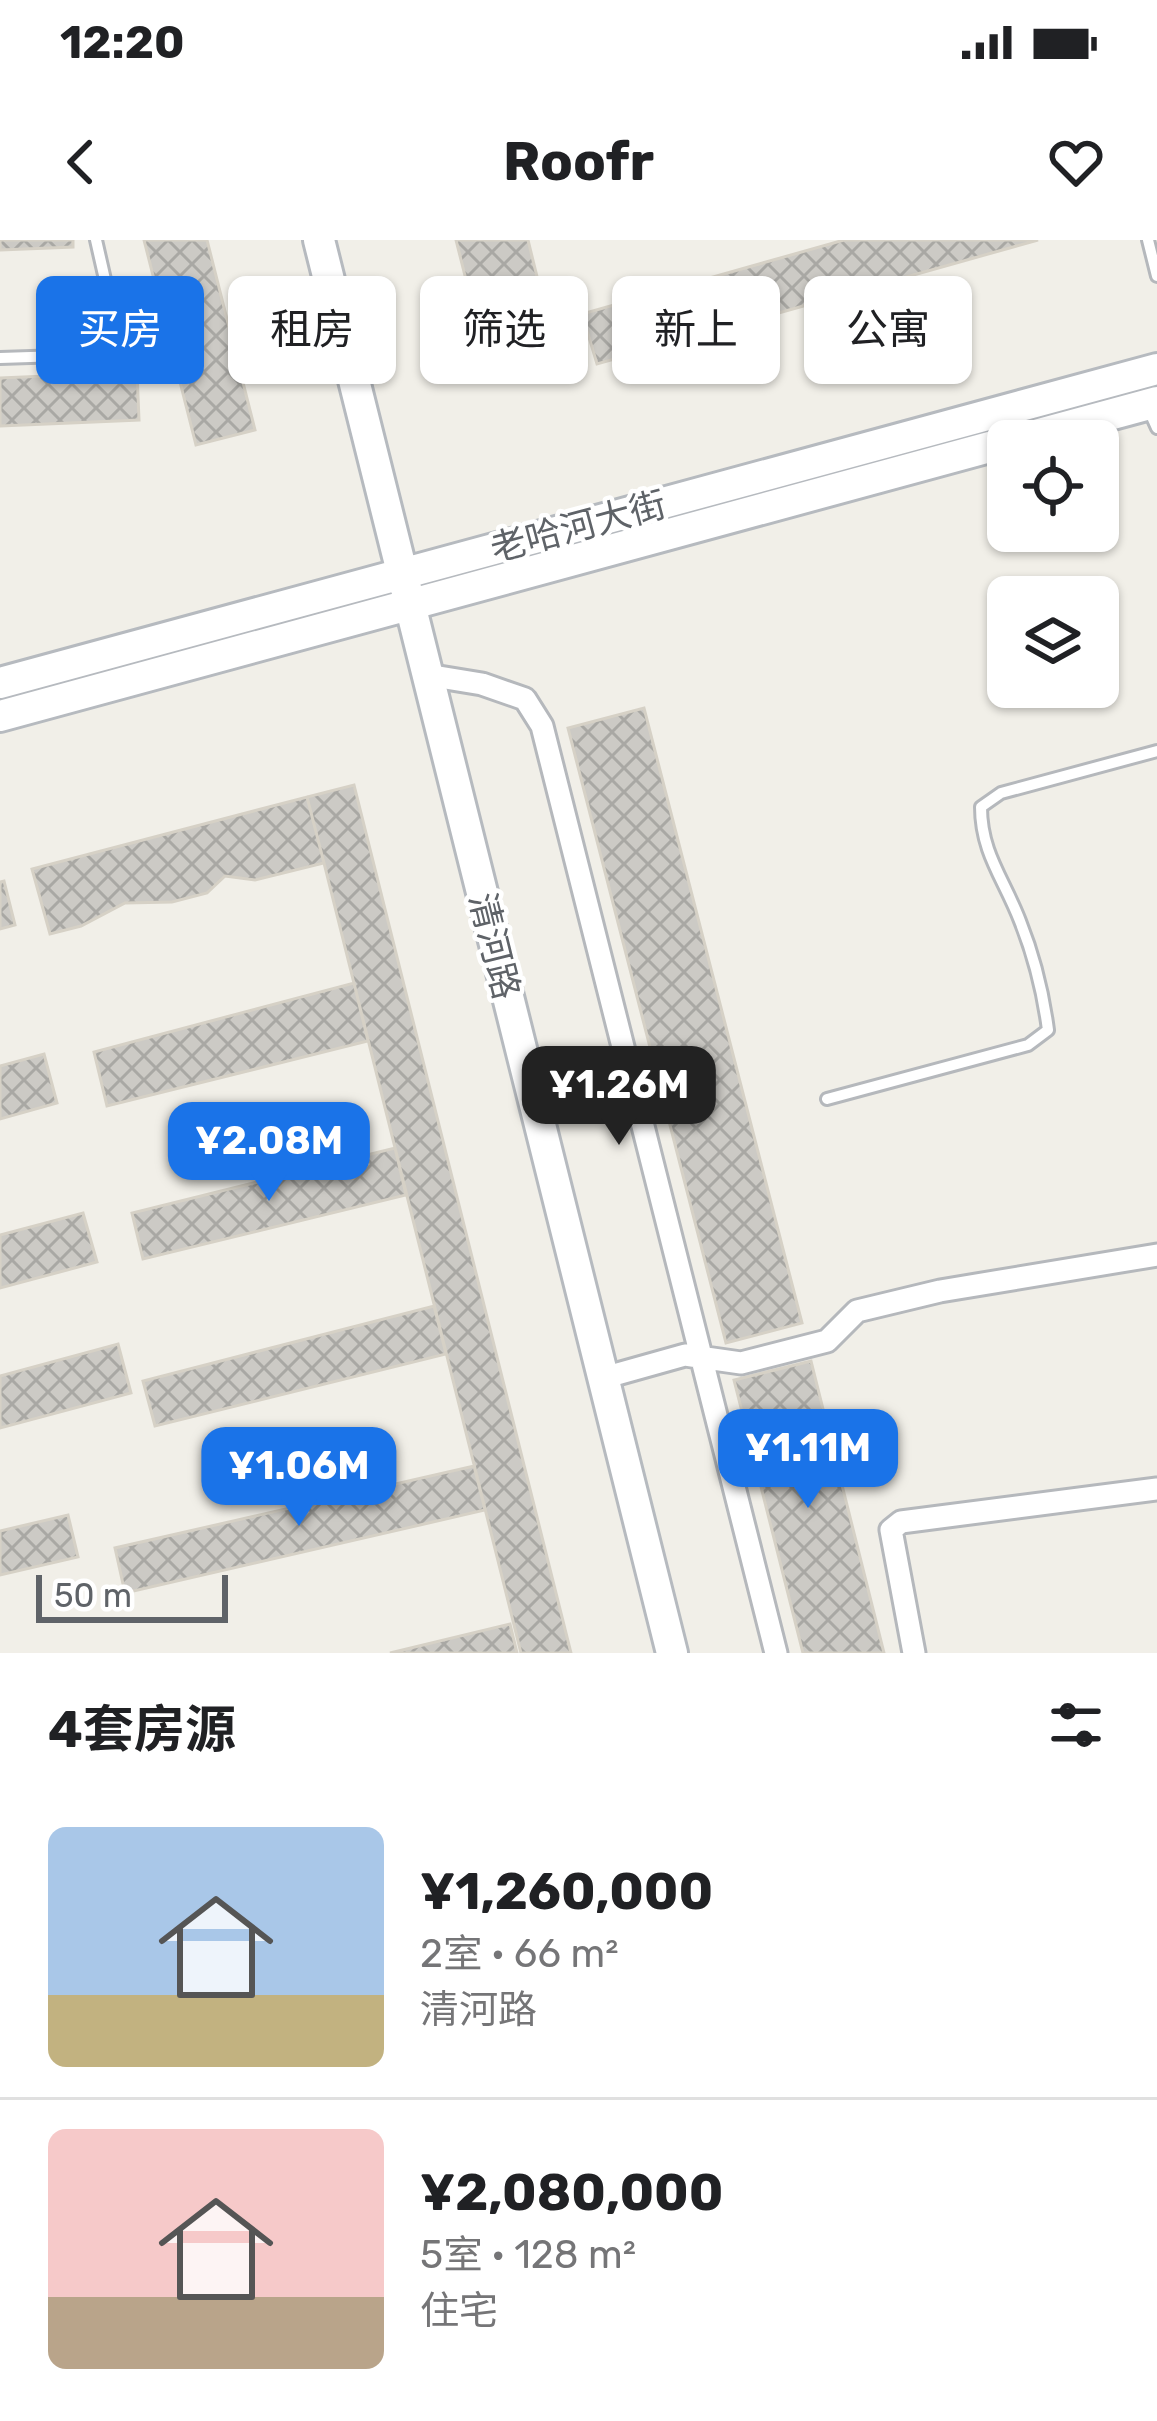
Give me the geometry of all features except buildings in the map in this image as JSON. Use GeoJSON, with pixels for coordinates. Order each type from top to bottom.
{"type":"FeatureCollection","features":[{"type":"Feature","properties":{"kind":"street","name":"清河路"},"geometry":{"type":"LineString","coordinates":[[319,240],[672,1653]]}},
{"type":"Feature","properties":{"kind":"street","name":"老哈河大街"},"geometry":{"type":"LineString","coordinates":[[0,683],[1157,369]]}},
{"type":"Feature","properties":{"kind":"street","name":"老哈河大街"},"geometry":{"type":"LineString","coordinates":[[1116,420],[1154,412]]}},
{"type":"Feature","properties":{"kind":"street","name":"老哈河大街"},"geometry":{"type":"LineString","coordinates":[[0,716],[987,448]]}},
{"type":"Feature","properties":{"kind":"street"},"geometry":{"type":"LineString","coordinates":[[428,674],[482,684],[525,699],[542,727],[776,1653]]}},
{"type":"Feature","properties":{"kind":"street"},"geometry":{"type":"LineString","coordinates":[[603,1378],[685,1355],[741,1363],[827,1341],[857,1311],[940,1291],[1157,1255]]}},
{"type":"Feature","properties":{"kind":"street"},"geometry":{"type":"LineString","coordinates":[[914,1653],[891,1530],[901,1522],[1157,1490]]}},
{"type":"Feature","properties":{"kind":"lane"},"geometry":{"type":"LineString","coordinates":[[0,358],[122,354],[96,240]]}},
{"type":"Feature","properties":{"kind":"lane"},"geometry":{"type":"LineString","coordinates":[[1148,240],[1157,275]]}},
{"type":"Feature","properties":{"kind":"lane"},"geometry":{"type":"LineString","coordinates":[[827,1099],[1028,1045],[1048,1030],[1042,989],[1019,919],[981,836],[981,807],[1001,793],[1157,751]]}}]}
